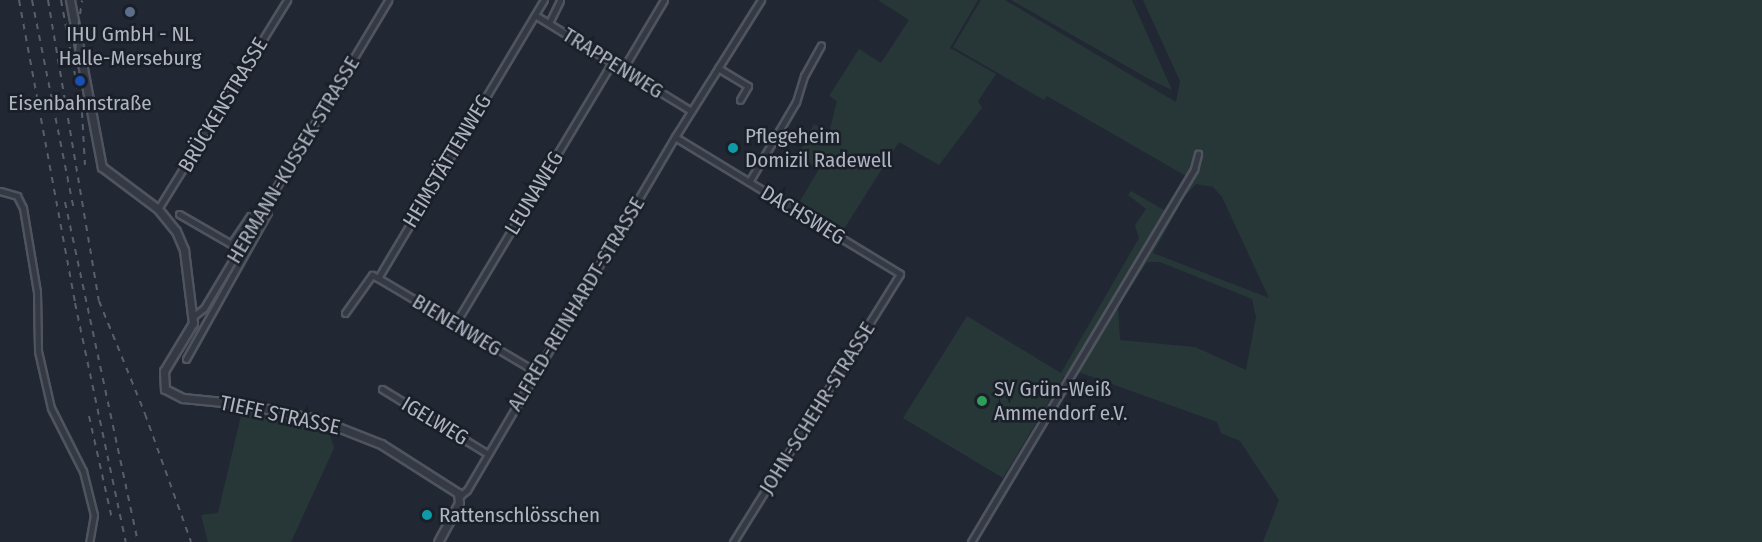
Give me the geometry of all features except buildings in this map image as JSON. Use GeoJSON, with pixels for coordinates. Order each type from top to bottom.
{"type":"FeatureCollection","features":[{"type":"Feature","properties":{"kind":"street"},"geometry":{"type":"LineString","coordinates":[[70,0],[102,167],[158,208],[181,240],[194,316]]}},
{"type":"Feature","properties":{"kind":"street","name":"BRÜCKENSTRASSE"},"geometry":{"type":"LineString","coordinates":[[158,208],[287,0]]}},
{"type":"Feature","properties":{"kind":"street","name":"HERMANN-KUSSEK-STRASSE"},"geometry":{"type":"LineString","coordinates":[[194,316],[204,308],[388,0]]}},
{"type":"Feature","properties":{"kind":"street","name":"HEIMSTÄTTENWEG"},"geometry":{"type":"LineString","coordinates":[[345,313],[372,275],[378,278],[544,0]]}},
{"type":"Feature","properties":{"kind":"street"},"geometry":{"type":"LineString","coordinates":[[549,23],[560,0]]}},
{"type":"Feature","properties":{"kind":"street"},"geometry":{"type":"LineString","coordinates":[[623,69],[664,0]]}},
{"type":"Feature","properties":{"kind":"street","name":"ALFRED-REINHARDT-STRASSE"},"geometry":{"type":"LineString","coordinates":[[438,542],[460,496],[488,453],[675,137],[761,0]]}},
{"type":"Feature","properties":{"kind":"street","name":"TRAPPENWEG"},"geometry":{"type":"LineString","coordinates":[[535,15],[691,111]]}},
{"type":"Feature","properties":{"kind":"street"},"geometry":{"type":"LineString","coordinates":[[749,182],[796,102],[804,76],[821,45]]}},
{"type":"Feature","properties":{"kind":"street","name":"LEUNAWEG"},"geometry":{"type":"LineString","coordinates":[[455,324],[612,63]]}},
{"type":"Feature","properties":{"kind":"street"},"geometry":{"type":"LineString","coordinates":[[718,68],[748,87],[740,100]]}},
{"type":"Feature","properties":{"kind":"street","name":"DACHSWEG"},"geometry":{"type":"LineString","coordinates":[[675,137],[900,274]]}},
{"type":"Feature","properties":{"kind":"street"},"geometry":{"type":"LineString","coordinates":[[972,540],[1194,169],[1198,154]]}},
{"type":"Feature","properties":{"kind":"street"},"geometry":{"type":"LineString","coordinates":[[0,191],[17,196],[23,208],[37,292],[37,341],[48,398],[60,429],[78,460],[94,515],[89,542]]}},
{"type":"Feature","properties":{"kind":"street"},"geometry":{"type":"LineString","coordinates":[[186,359],[268,212],[264,209]]}},
{"type":"Feature","properties":{"kind":"street"},"geometry":{"type":"LineString","coordinates":[[179,214],[231,244],[250,216],[258,218]]}},
{"type":"Feature","properties":{"kind":"street","name":"JOHN-SCHEHR-STRASSE"},"geometry":{"type":"LineString","coordinates":[[733,542],[900,274]]}},
{"type":"Feature","properties":{"kind":"street","name":"BIENENWEG"},"geometry":{"type":"LineString","coordinates":[[378,278],[536,372]]}},
{"type":"Feature","properties":{"kind":"street","name":"TIEFE STRASSE"},"geometry":{"type":"LineString","coordinates":[[194,316],[191,329],[164,371],[164,385],[169,393],[337,424],[381,444],[449,484],[460,496]]}},
{"type":"Feature","properties":{"kind":"street","name":"IGELWEG"},"geometry":{"type":"LineString","coordinates":[[381,389],[488,453]]}},
{"type":"Feature","properties":{"kind":"shaded area"},"geometry":{"type":"Polygon","coordinates":[[[878,0],[978,0],[950,48],[996,74],[978,101],[982,108],[939,165],[899,142],[842,232],[797,206],[819,169],[797,157],[814,124],[829,133],[837,101],[829,96],[859,49],[881,63],[909,20],[878,0]]]}},
{"type":"Feature","properties":{"kind":"shaded area"},"geometry":{"type":"Polygon","coordinates":[[[981,0],[1005,0],[1176,102],[1180,81],[1143,0],[1762,0],[1762,542],[1263,542],[1279,500],[1240,441],[1221,433],[1217,422],[1073,370],[1068,377],[1064,376],[1003,478],[903,418],[967,316],[1061,373],[1139,238],[1135,225],[1146,209],[1128,195],[1131,191],[1164,210],[1186,176],[1047,96],[1044,100],[953,47],[981,0]],[[1196,184],[1184,197],[1153,253],[1269,298],[1222,197],[1213,187],[1196,184]],[[1147,262],[1118,307],[1120,340],[1195,347],[1246,370],[1256,317],[1252,299],[1160,262],[1147,262]]]}},
{"type":"Feature","properties":{"kind":"shaded area"},"geometry":{"type":"Polygon","coordinates":[[[1011,0],[1132,0],[1172,90],[1149,79],[1011,0]]]}},
{"type":"Feature","properties":{"kind":"shaded area"},"geometry":{"type":"Polygon","coordinates":[[[243,407],[326,423],[334,448],[291,542],[208,542],[201,515],[218,513],[243,407]]]}},
{"type":"Feature","properties":{"kind":"railway"},"geometry":{"type":"LineString","coordinates":[[19,0],[75,303],[126,542]]}},
{"type":"Feature","properties":{"kind":"railway"},"geometry":{"type":"LineString","coordinates":[[32,0],[74,211]]}},
{"type":"Feature","properties":{"kind":"railway"},"geometry":{"type":"LineString","coordinates":[[48,0],[99,301],[145,414],[191,542]]}},
{"type":"Feature","properties":{"kind":"railway"},"geometry":{"type":"LineString","coordinates":[[61,0],[82,112],[85,165]]}},
{"type":"Feature","properties":{"kind":"railway"},"geometry":{"type":"LineString","coordinates":[[75,50],[82,0]]}},
{"type":"Feature","properties":{"kind":"railway"},"geometry":{"type":"LineString","coordinates":[[65,202],[138,542]]}},
{"type":"Feature","properties":{"kind":"railway"},"geometry":{"type":"LineString","coordinates":[[89,416],[112,519]]}},
{"type":"Feature","properties":{"kind":"place","name":"IHU GmbH - NL Halle-Merseburg"},"geometry":{"type":"Point","coordinates":[130,12]}},
{"type":"Feature","properties":{"kind":"place","name":"Eisenbahnstraße"},"geometry":{"type":"Point","coordinates":[80,81]}},
{"type":"Feature","properties":{"kind":"place","name":"Pflegeheim Domizil Radewell"},"geometry":{"type":"Point","coordinates":[733,148]}},
{"type":"Feature","properties":{"kind":"place","name":"SV Grün-Weiß Ammendorf e.V."},"geometry":{"type":"Point","coordinates":[982,401]}},
{"type":"Feature","properties":{"kind":"place","name":"Rattenschlösschen"},"geometry":{"type":"Point","coordinates":[427,515]}}]}
